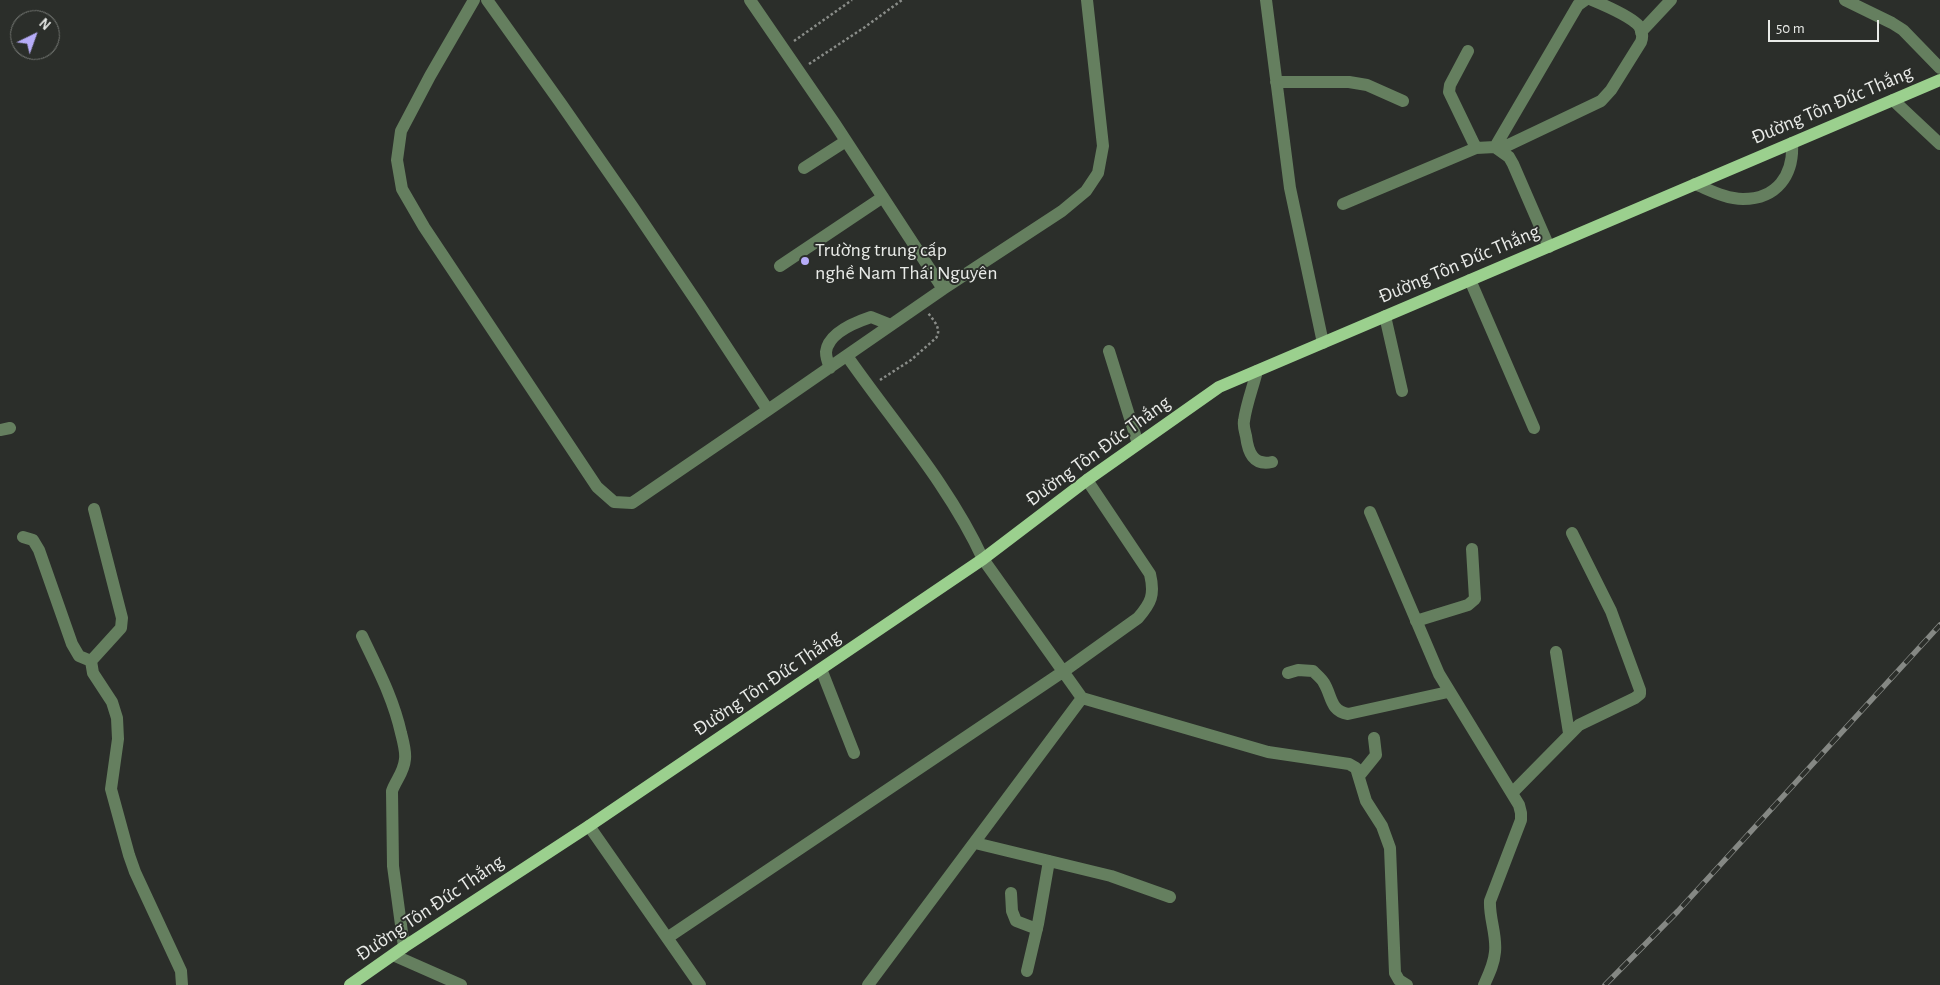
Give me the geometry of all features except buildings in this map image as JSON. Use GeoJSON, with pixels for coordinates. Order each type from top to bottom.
{"type":"FeatureCollection","features":[{"type":"Feature","properties":{"kind":"main road","name":"Đường Tôn Đức Thắng"},"geometry":{"type":"LineString","coordinates":[[350,985],[404,947],[589,826],[982,559],[1087,480],[1219,387],[1940,80]]}},
{"type":"Feature","properties":{"kind":"street"},"geometry":{"type":"LineString","coordinates":[[474,0],[430,76],[402,131],[397,160],[402,189],[424,227],[597,487],[614,502],[632,504],[943,289],[1062,211],[1086,191],[1098,173],[1103,146],[1087,0]]}},
{"type":"Feature","properties":{"kind":"street"},"geometry":{"type":"LineString","coordinates":[[487,0],[593,150],[768,410]]}},
{"type":"Feature","properties":{"kind":"street"},"geometry":{"type":"LineString","coordinates":[[750,0],[846,141],[943,289]]}},
{"type":"Feature","properties":{"kind":"street"},"geometry":{"type":"LineString","coordinates":[[1266,0],[1290,188],[1323,343]]}},
{"type":"Feature","properties":{"kind":"street"},"geometry":{"type":"LineString","coordinates":[[1497,148],[1578,6],[1585,0]]}},
{"type":"Feature","properties":{"kind":"street"},"geometry":{"type":"LineString","coordinates":[[1344,204],[1476,148],[1497,148],[1606,97],[1641,42],[1641,32],[1634,22],[1592,0]]}},
{"type":"Feature","properties":{"kind":"street"},"geometry":{"type":"LineString","coordinates":[[1641,32],[1671,0]]}},
{"type":"Feature","properties":{"kind":"street"},"geometry":{"type":"LineString","coordinates":[[1845,0],[1903,30],[1940,68]]}},
{"type":"Feature","properties":{"kind":"street"},"geometry":{"type":"LineString","coordinates":[[1468,51],[1450,85],[1449,92],[1476,148]]}},
{"type":"Feature","properties":{"kind":"street"},"geometry":{"type":"LineString","coordinates":[[1276,82],[1349,82],[1372,87],[1403,101]]}},
{"type":"Feature","properties":{"kind":"street"},"geometry":{"type":"LineString","coordinates":[[1893,100],[1940,144]]}},
{"type":"Feature","properties":{"kind":"street"},"geometry":{"type":"LineString","coordinates":[[804,168],[846,141]]}},
{"type":"Feature","properties":{"kind":"street"},"geometry":{"type":"LineString","coordinates":[[1695,184],[1728,197],[1742,199],[1768,194],[1779,186],[1788,174],[1792,156],[1792,143]]}},
{"type":"Feature","properties":{"kind":"street"},"geometry":{"type":"LineString","coordinates":[[1497,148],[1509,157],[1513,164],[1549,247]]}},
{"type":"Feature","properties":{"kind":"street"},"geometry":{"type":"LineString","coordinates":[[780,266],[882,197]]}},
{"type":"Feature","properties":{"kind":"street"},"geometry":{"type":"LineString","coordinates":[[1470,280],[1534,428]]}},
{"type":"Feature","properties":{"kind":"street"},"geometry":{"type":"LineString","coordinates":[[1385,316],[1402,391]]}},
{"type":"Feature","properties":{"kind":"street"},"geometry":{"type":"LineString","coordinates":[[830,368],[826,354],[827,347],[836,336],[849,326],[872,317],[891,325]]}},
{"type":"Feature","properties":{"kind":"street"},"geometry":{"type":"LineString","coordinates":[[1109,351],[1138,444]]}},
{"type":"Feature","properties":{"kind":"street"},"geometry":{"type":"LineString","coordinates":[[847,356],[944,490],[974,540],[982,559],[1082,698],[1268,752],[1349,764],[1356,768],[1366,801],[1382,826],[1390,848],[1395,973],[1399,980],[1407,985]]}},
{"type":"Feature","properties":{"kind":"street"},"geometry":{"type":"LineString","coordinates":[[1257,371],[1244,422],[1248,447],[1252,457],[1259,462],[1264,464],[1272,462]]}},
{"type":"Feature","properties":{"kind":"street"},"geometry":{"type":"LineString","coordinates":[[667,938],[1064,671],[1138,618],[1152,598],[1153,588],[1150,574],[1087,480]]}},
{"type":"Feature","properties":{"kind":"street"},"geometry":{"type":"LineString","coordinates":[[90,661],[122,628],[122,618],[94,509]]}},
{"type":"Feature","properties":{"kind":"street"},"geometry":{"type":"LineString","coordinates":[[1370,512],[1448,692],[1512,793],[1521,813],[1521,820],[1490,901],[1489,913],[1496,950],[1493,964],[1484,985]]}},
{"type":"Feature","properties":{"kind":"street"},"geometry":{"type":"LineString","coordinates":[[1512,793],[1569,733],[1579,725],[1638,696],[1640,690],[1611,611],[1572,533]]}},
{"type":"Feature","properties":{"kind":"street"},"geometry":{"type":"LineString","coordinates":[[22,536],[32,540],[39,550],[72,644],[79,656],[90,661]]}},
{"type":"Feature","properties":{"kind":"street"},"geometry":{"type":"LineString","coordinates":[[1416,621],[1468,605],[1475,599],[1472,549]]}},
{"type":"Feature","properties":{"kind":"street"},"geometry":{"type":"LineString","coordinates":[[362,636],[392,697],[403,744],[405,759],[401,776],[392,791],[393,866],[404,947]]}},
{"type":"Feature","properties":{"kind":"street"},"geometry":{"type":"LineString","coordinates":[[1556,652],[1569,733]]}},
{"type":"Feature","properties":{"kind":"street"},"geometry":{"type":"LineString","coordinates":[[90,661],[93,673],[112,702],[117,718],[118,739],[111,789],[129,855],[181,971],[182,985]]}},
{"type":"Feature","properties":{"kind":"street"},"geometry":{"type":"LineString","coordinates":[[821,669],[854,752]]}},
{"type":"Feature","properties":{"kind":"street"},"geometry":{"type":"LineString","coordinates":[[1288,673],[1298,670],[1313,671],[1324,683],[1333,706],[1348,714],[1448,692]]}},
{"type":"Feature","properties":{"kind":"street"},"geometry":{"type":"LineString","coordinates":[[868,985],[1082,698]]}},
{"type":"Feature","properties":{"kind":"street"},"geometry":{"type":"LineString","coordinates":[[1359,776],[1376,755],[1374,738]]}},
{"type":"Feature","properties":{"kind":"street"},"geometry":{"type":"LineString","coordinates":[[589,826],[700,985]]}},
{"type":"Feature","properties":{"kind":"street"},"geometry":{"type":"LineString","coordinates":[[975,843],[1124,880],[1170,897]]}},
{"type":"Feature","properties":{"kind":"street"},"geometry":{"type":"LineString","coordinates":[[1027,971],[1037,929],[1049,861]]}},
{"type":"Feature","properties":{"kind":"street"},"geometry":{"type":"LineString","coordinates":[[1011,893],[1012,911],[1016,921],[1037,929]]}},
{"type":"Feature","properties":{"kind":"street"},"geometry":{"type":"LineString","coordinates":[[392,955],[461,985]]}},
{"type":"Feature","properties":{"kind":"path"},"geometry":{"type":"LineString","coordinates":[[783,48],[852,0]]}},
{"type":"Feature","properties":{"kind":"path"},"geometry":{"type":"LineString","coordinates":[[798,71],[866,27],[902,0]]}},
{"type":"Feature","properties":{"kind":"path"},"geometry":{"type":"LineString","coordinates":[[869,387],[911,360],[939,334],[938,327],[922,304]]}},
{"type":"Feature","properties":{"kind":"railway"},"geometry":{"type":"LineString","coordinates":[[1605,985],[1678,911],[1940,625]]}},
{"type":"Feature","properties":{"kind":"place","name":"Trường trung cấp nghề Nam Thái Nguyên"},"geometry":{"type":"Point","coordinates":[805,261]}}]}
